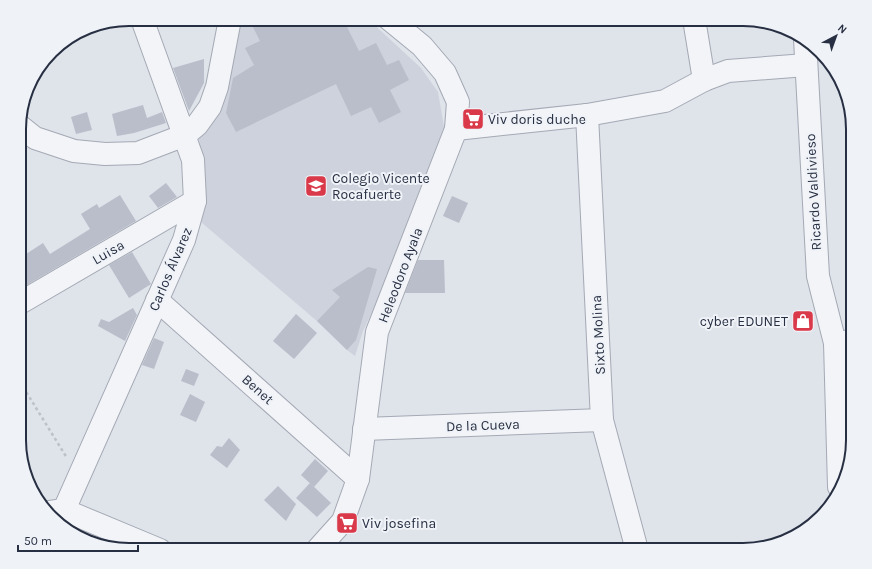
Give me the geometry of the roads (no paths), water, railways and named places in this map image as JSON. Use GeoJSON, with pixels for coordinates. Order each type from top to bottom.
{"type":"FeatureCollection","features":[{"type":"Feature","properties":{"kind":"street","name":"Carlos Álvarez"},"geometry":{"type":"LineString","coordinates":[[57,511],[78,477],[184,240],[195,201],[193,160],[145,26]]}},
{"type":"Feature","properties":{"kind":"street"},"geometry":{"type":"LineString","coordinates":[[26,131],[35,138],[74,151],[105,154],[138,153],[185,136],[197,125],[210,107],[217,87],[229,26]]}},
{"type":"Feature","properties":{"kind":"street","name":"Heleodoro Ayala"},"geometry":{"type":"LineString","coordinates":[[323,543],[342,521],[358,479],[377,332],[456,129],[458,102],[445,73],[422,46],[398,26]]}},
{"type":"Feature","properties":{"kind":"street"},"geometry":{"type":"LineString","coordinates":[[695,26],[704,80]]}},
{"type":"Feature","properties":{"kind":"street"},"geometry":{"type":"LineString","coordinates":[[456,129],[587,116],[665,101],[704,80],[728,72],[809,54]]}},
{"type":"Feature","properties":{"kind":"street","name":"Ricardo Valdivieso"},"geometry":{"type":"LineString","coordinates":[[809,54],[818,276],[844,342],[839,476]]}},
{"type":"Feature","properties":{"kind":"street","name":"Sixto Molina"},"geometry":{"type":"LineString","coordinates":[[587,116],[602,420],[635,543]]}},
{"type":"Feature","properties":{"kind":"street","name":"Luisa"},"geometry":{"type":"LineString","coordinates":[[26,300],[195,201]]}},
{"type":"Feature","properties":{"kind":"street","name":"Benet"},"geometry":{"type":"LineString","coordinates":[[157,300],[358,479]]}},
{"type":"Feature","properties":{"kind":"street","name":"De la Cueva"},"geometry":{"type":"LineString","coordinates":[[364,429],[602,420]]}},
{"type":"Feature","properties":{"kind":"street"},"geometry":{"type":"LineString","coordinates":[[57,511],[142,543]]}},
{"type":"Feature","properties":{"kind":"place","name":"Viv doris duche"},"geometry":{"type":"Point","coordinates":[473,119]}},
{"type":"Feature","properties":{"kind":"place","name":"Colegio Vicente Rocafuerte"},"geometry":{"type":"Point","coordinates":[316,186]}},
{"type":"Feature","properties":{"kind":"place","name":"cyber EDUNET"},"geometry":{"type":"Point","coordinates":[803,321]}},
{"type":"Feature","properties":{"kind":"place","name":"Viv josefina"},"geometry":{"type":"Point","coordinates":[347,523]}}]}
